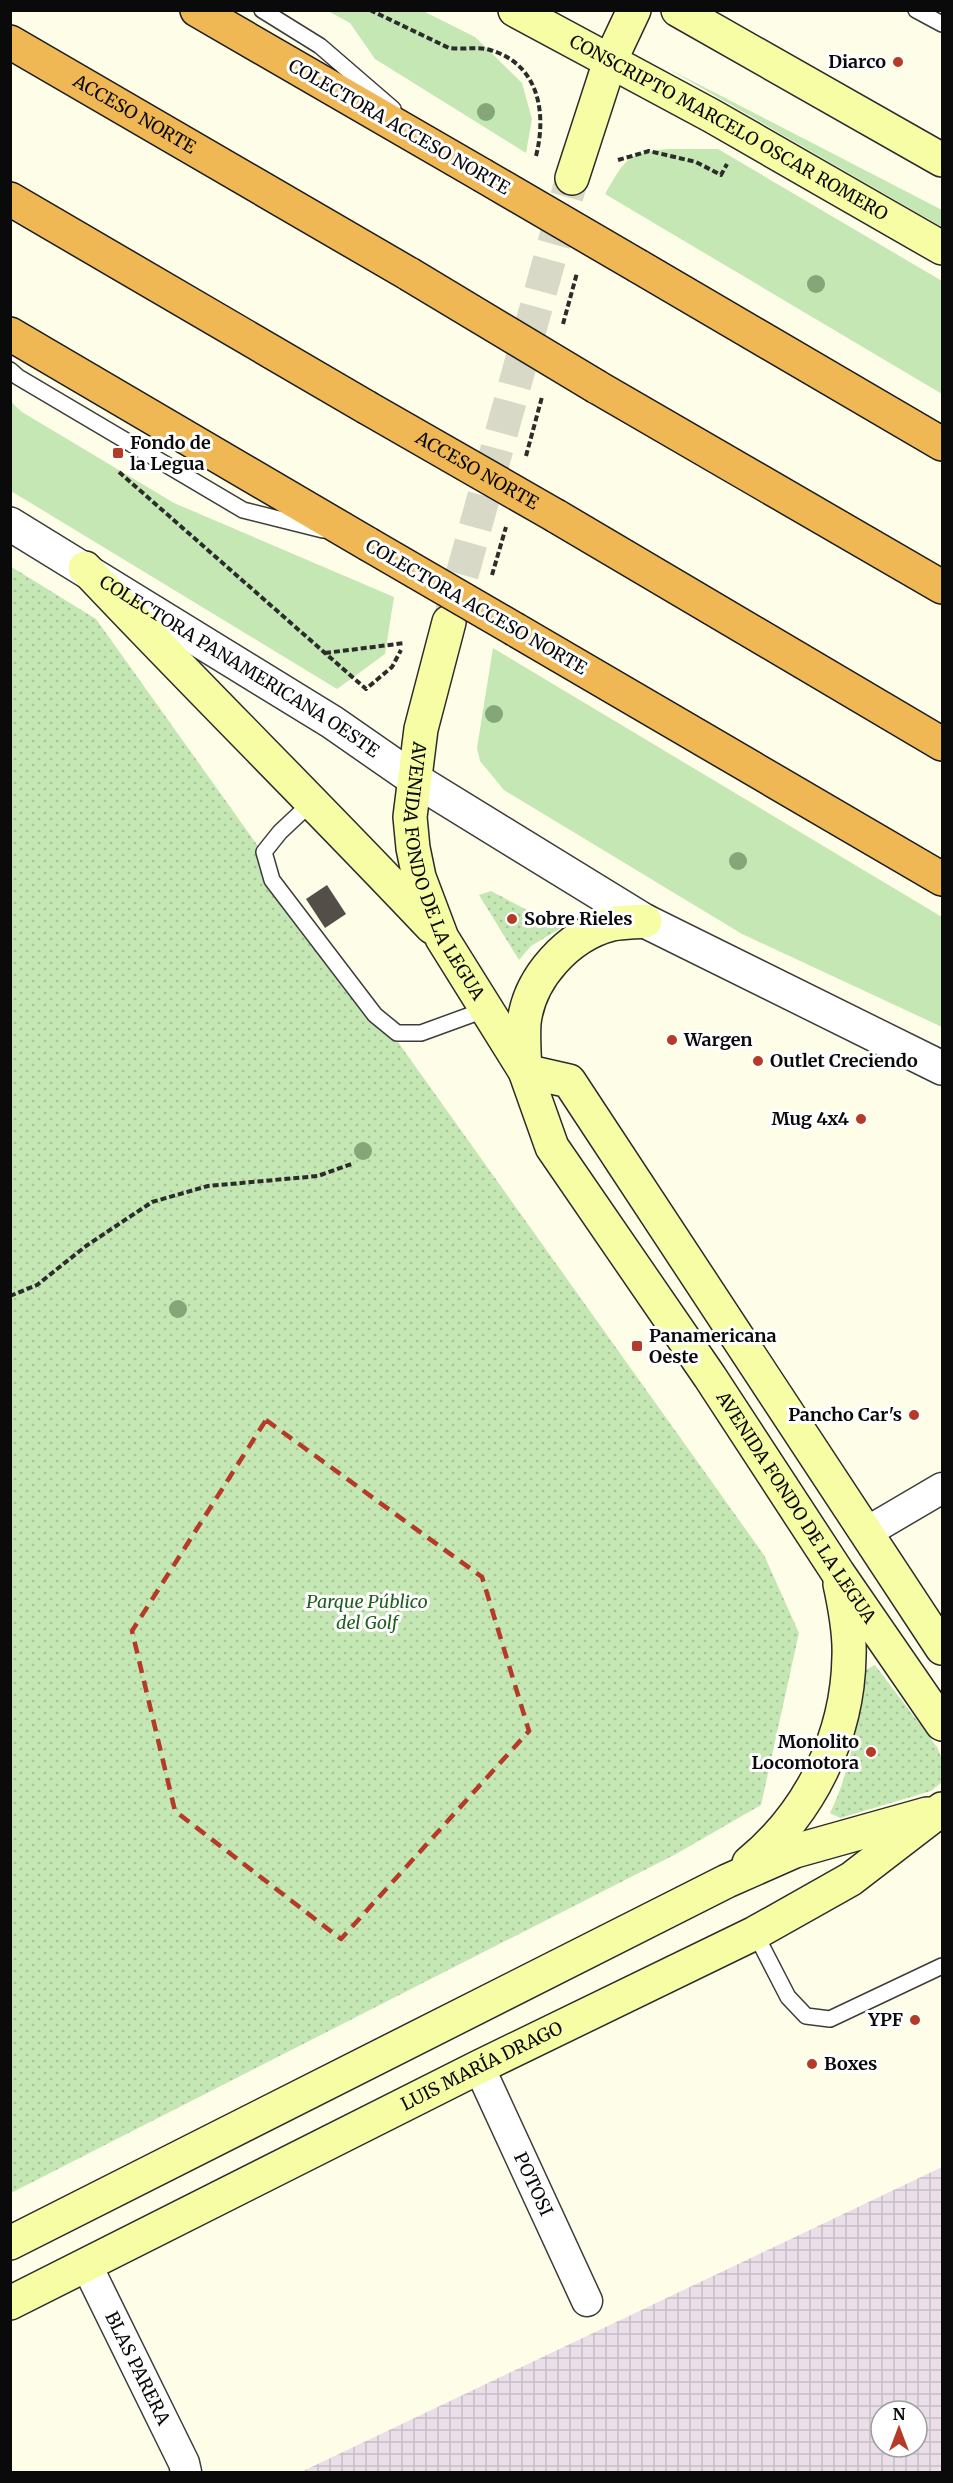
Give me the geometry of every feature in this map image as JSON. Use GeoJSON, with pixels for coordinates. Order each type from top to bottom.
{"type":"FeatureCollection","features":[{"type":"Feature","properties":{"kind":"highway","name":"COLECTORA ACCESO NORTE"},"geometry":{"type":"LineString","coordinates":[[197,10],[942,444]]}},
{"type":"Feature","properties":{"kind":"highway","name":"ACCESO NORTE"},"geometry":{"type":"LineString","coordinates":[[10,42],[409,274],[597,387],[942,586]]}},
{"type":"Feature","properties":{"kind":"highway","name":"ACCESO NORTE"},"geometry":{"type":"LineString","coordinates":[[10,199],[556,516],[942,744]]}},
{"type":"Feature","properties":{"kind":"highway","name":"COLECTORA ACCESO NORTE"},"geometry":{"type":"LineString","coordinates":[[10,334],[942,879]]}},
{"type":"Feature","properties":{"kind":"main road","name":"CONSCRIPTO MARCELO OSCAR ROMERO"},"geometry":{"type":"LineString","coordinates":[[515,10],[712,116],[942,248]]}},
{"type":"Feature","properties":{"kind":"main road"},"geometry":{"type":"LineString","coordinates":[[572,178],[610,61],[634,10]]}},
{"type":"Feature","properties":{"kind":"main road"},"geometry":{"type":"LineString","coordinates":[[678,10],[942,160]]}},
{"type":"Feature","properties":{"kind":"main road"},"geometry":{"type":"LineString","coordinates":[[85,568],[257,748],[313,801],[442,938]]}},
{"type":"Feature","properties":{"kind":"main road","name":"AVENIDA FONDO DE LA LEGUA"},"geometry":{"type":"LineString","coordinates":[[449,622],[422,729],[410,817],[419,877],[442,938],[525,1071],[552,1147],[710,1377],[838,1573],[942,1724]]}},
{"type":"Feature","properties":{"kind":"main road"},"geometry":{"type":"LineString","coordinates":[[645,921],[612,924],[595,931],[569,946],[548,967],[532,993],[524,1022],[525,1071],[570,1081],[942,1648]]}},
{"type":"Feature","properties":{"kind":"main road"},"geometry":{"type":"LineString","coordinates":[[727,1881],[770,1846],[806,1802],[831,1751],[846,1697],[849,1655],[846,1614],[838,1573]]}},
{"type":"Feature","properties":{"kind":"main road","name":"LUIS MARÍA DRAGO"},"geometry":{"type":"LineString","coordinates":[[10,2243],[727,1881],[795,1851],[941,1810]]}},
{"type":"Feature","properties":{"kind":"main road","name":"LUIS MARÍA DRAGO"},"geometry":{"type":"LineString","coordinates":[[10,2303],[479,2067],[754,1933],[851,1880],[941,1810]]}},
{"type":"Feature","properties":{"kind":"street","name":"COLECTORA PANAMERICANA OESTE"},"geometry":{"type":"LineString","coordinates":[[10,524],[85,568],[332,722],[414,779],[645,921],[942,1068]]}},
{"type":"Feature","properties":{"kind":"street"},"geometry":{"type":"LineString","coordinates":[[867,1532],[942,1488]]}},
{"type":"Feature","properties":{"kind":"street","name":"POTOSI"},"geometry":{"type":"LineString","coordinates":[[479,2067],[587,2301]]}},
{"type":"Feature","properties":{"kind":"street","name":"BLAS PARERA"},"geometry":{"type":"LineString","coordinates":[[87,2266],[184,2463],[186,2472]]}},
{"type":"Feature","properties":{"kind":"lane"},"geometry":{"type":"LineString","coordinates":[[262,10],[320,46],[450,157]]}},
{"type":"Feature","properties":{"kind":"lane"},"geometry":{"type":"LineString","coordinates":[[916,10],[942,24]]}},
{"type":"Feature","properties":{"kind":"lane"},"geometry":{"type":"LineString","coordinates":[[10,370],[18,378],[243,510],[364,541]]}},
{"type":"Feature","properties":{"kind":"lane"},"geometry":{"type":"LineString","coordinates":[[313,801],[280,832],[264,852],[272,880],[375,1015],[397,1033],[421,1033],[487,1009]]}},
{"type":"Feature","properties":{"kind":"lane"},"geometry":{"type":"LineString","coordinates":[[754,1933],[788,1997],[806,2016],[830,2019],[942,1966]]}},
{"type":"Feature","properties":{"kind":"path"},"geometry":{"type":"LineString","coordinates":[[370,10],[449,48],[461,50],[477,47],[492,50],[517,63],[535,87],[542,112],[540,140],[536,156]]}},
{"type":"Feature","properties":{"kind":"path"},"geometry":{"type":"LineString","coordinates":[[128,442],[110,464],[366,689],[392,667],[408,633]]}},
{"type":"Feature","properties":{"kind":"path"},"geometry":{"type":"LineString","coordinates":[[324,653],[405,642]]}},
{"type":"Feature","properties":{"kind":"path"},"geometry":{"type":"LineString","coordinates":[[10,1296],[37,1285],[86,1246],[152,1202],[208,1186],[318,1176],[354,1163]]}},
{"type":"Feature","properties":{"kind":"highlighted area"},"geometry":{"type":"Polygon","coordinates":[[[266,1420],[482,1577],[529,1731],[341,1939],[175,1811],[132,1631],[266,1420]]]}},
{"type":"Feature","properties":{"kind":"shaded area"},"geometry":{"type":"Polygon","coordinates":[[[942,2167],[942,2472],[301,2472],[942,2167]]]}},
{"type":"Feature","properties":{"kind":"green space"},"geometry":{"type":"Polygon","coordinates":[[[328,11],[423,11],[475,37],[522,83],[532,119],[526,153],[375,59],[350,23],[328,11]]]}},
{"type":"Feature","properties":{"kind":"green space"},"geometry":{"type":"Polygon","coordinates":[[[667,68],[942,210],[942,227],[667,68]]]}},
{"type":"Feature","properties":{"kind":"green space"},"geometry":{"type":"Polygon","coordinates":[[[668,149],[718,149],[942,281],[942,394],[605,194],[623,165],[629,160],[643,153],[668,149]]]}},
{"type":"Feature","properties":{"kind":"green space"},"geometry":{"type":"Polygon","coordinates":[[[11,402],[22,412],[174,503],[394,597],[385,654],[337,689],[11,491],[11,402]]]}},
{"type":"Feature","properties":{"kind":"green space","name":"Parque Público del Golf"},"geometry":{"type":"Polygon","coordinates":[[[10,566],[96,619],[764,1555],[799,1633],[761,1805],[676,1854],[11,2193],[10,566]]]}},
{"type":"Feature","properties":{"kind":"green space"},"geometry":{"type":"Polygon","coordinates":[[[493,648],[942,917],[942,1027],[742,934],[504,790],[480,761],[477,748],[493,648]]]}},
{"type":"Feature","properties":{"kind":"green space"},"geometry":{"type":"Polygon","coordinates":[[[491,891],[561,928],[531,946],[519,960],[479,895],[491,891]]]}},
{"type":"Feature","properties":{"kind":"green space"},"geometry":{"type":"Polygon","coordinates":[[[875,1665],[937,1747],[942,1759],[942,1782],[931,1791],[840,1818],[830,1813],[849,1761],[856,1727],[862,1672],[875,1665]]]}},
{"type":"Feature","properties":{"kind":"building"},"geometry":{"type":"Polygon","coordinates":[[[327,885],[346,914],[325,928],[306,899],[327,885]]]}},
{"type":"Feature","properties":{"kind":"tunnel"},"geometry":{"type":"LineString","coordinates":[[449,622],[572,178]]}},
{"type":"Feature","properties":{"kind":"place","name":"Diarco"},"geometry":{"type":"Point","coordinates":[898,62]}},
{"type":"Feature","properties":{"kind":"place","name":"Fondo de la Legua"},"geometry":{"type":"Point","coordinates":[118,453]}},
{"type":"Feature","properties":{"kind":"place","name":"Sobre Rieles"},"geometry":{"type":"Point","coordinates":[512,919]}},
{"type":"Feature","properties":{"kind":"place","name":"Wargen"},"geometry":{"type":"Point","coordinates":[672,1040]}},
{"type":"Feature","properties":{"kind":"place","name":"Outlet Creciendo"},"geometry":{"type":"Point","coordinates":[758,1061]}},
{"type":"Feature","properties":{"kind":"place","name":"Mug 4x4"},"geometry":{"type":"Point","coordinates":[861,1119]}},
{"type":"Feature","properties":{"kind":"place","name":"Panamericana Oeste"},"geometry":{"type":"Point","coordinates":[637,1346]}},
{"type":"Feature","properties":{"kind":"place","name":"Pancho Car's"},"geometry":{"type":"Point","coordinates":[914,1415]}},
{"type":"Feature","properties":{"kind":"place","name":"Monolito Locomotora"},"geometry":{"type":"Point","coordinates":[871,1752]}},
{"type":"Feature","properties":{"kind":"place","name":"YPF"},"geometry":{"type":"Point","coordinates":[915,2020]}},
{"type":"Feature","properties":{"kind":"place","name":"Boxes"},"geometry":{"type":"Point","coordinates":[812,2064]}}]}
